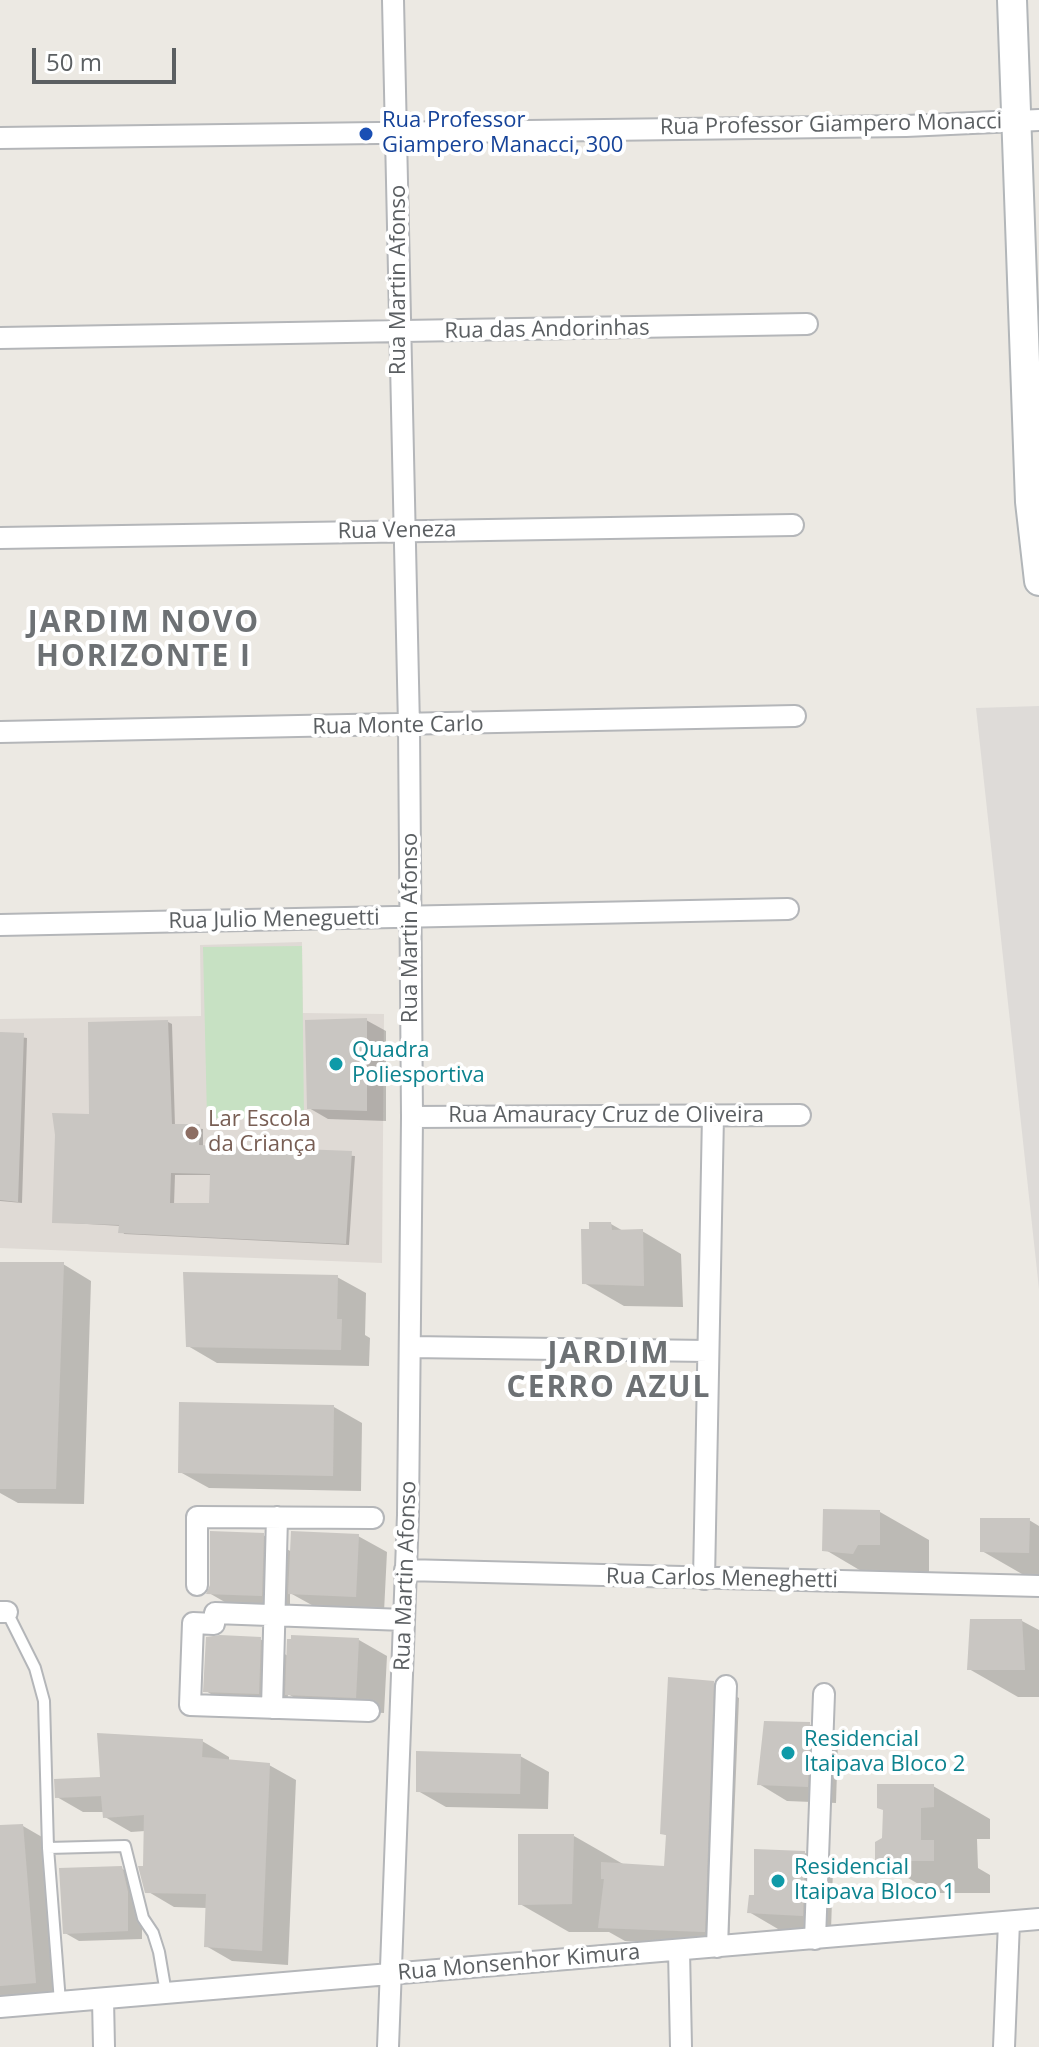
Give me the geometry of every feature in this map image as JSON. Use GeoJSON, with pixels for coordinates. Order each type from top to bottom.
{"type":"FeatureCollection","features":[{"type":"Feature","properties":{"kind":"main road"},"geometry":{"type":"LineString","coordinates":[[1012,0],[1028,120],[1030,502],[1039,581]]}},
{"type":"Feature","properties":{"kind":"street","name":"Rua Martin Afonso"},"geometry":{"type":"LineString","coordinates":[[388,2047],[404,1620],[412,1117],[409,726],[393,0]]}},
{"type":"Feature","properties":{"kind":"street","name":"Rua Professor Giampero Monacci"},"geometry":{"type":"LineString","coordinates":[[0,138],[906,126],[1028,120]]}},
{"type":"Feature","properties":{"kind":"street","name":"Rua das Andorinhas"},"geometry":{"type":"LineString","coordinates":[[0,338],[807,324]]}},
{"type":"Feature","properties":{"kind":"street","name":"Rua Veneza"},"geometry":{"type":"LineString","coordinates":[[0,538],[793,525]]}},
{"type":"Feature","properties":{"kind":"street","name":"Rua Monte Carlo"},"geometry":{"type":"LineString","coordinates":[[0,732],[795,716]]}},
{"type":"Feature","properties":{"kind":"street","name":"Rua Julio Meneguetti"},"geometry":{"type":"LineString","coordinates":[[0,925],[788,909]]}},
{"type":"Feature","properties":{"kind":"street"},"geometry":{"type":"LineString","coordinates":[[704,1579],[713,1115]]}},
{"type":"Feature","properties":{"kind":"street","name":"Rua Amauracy Cruz de Oliveira"},"geometry":{"type":"LineString","coordinates":[[412,1117],[800,1115]]}},
{"type":"Feature","properties":{"kind":"street"},"geometry":{"type":"LineString","coordinates":[[410,1347],[708,1351]]}},
{"type":"Feature","properties":{"kind":"street"},"geometry":{"type":"LineString","coordinates":[[197,1585],[197,1517],[373,1518]]}},
{"type":"Feature","properties":{"kind":"street"},"geometry":{"type":"LineString","coordinates":[[272,1708],[277,1517]]}},
{"type":"Feature","properties":{"kind":"street","name":"Rua Carlos Meneghetti"},"geometry":{"type":"LineString","coordinates":[[405,1570],[1039,1586]]}},
{"type":"Feature","properties":{"kind":"street"},"geometry":{"type":"LineString","coordinates":[[369,1711],[190,1705],[193,1623],[214,1624],[215,1613],[404,1620]]}},
{"type":"Feature","properties":{"kind":"street"},"geometry":{"type":"LineString","coordinates":[[717,1947],[726,1686]]}},
{"type":"Feature","properties":{"kind":"street"},"geometry":{"type":"LineString","coordinates":[[815,1939],[824,1694]]}},
{"type":"Feature","properties":{"kind":"street","name":"Rua Monsenhor Kimura"},"geometry":{"type":"LineString","coordinates":[[0,2007],[1039,1919]]}},
{"type":"Feature","properties":{"kind":"street"},"geometry":{"type":"LineString","coordinates":[[1004,2047],[1009,1922]]}},
{"type":"Feature","properties":{"kind":"street"},"geometry":{"type":"LineString","coordinates":[[679,1950],[681,2047]]}},
{"type":"Feature","properties":{"kind":"street"},"geometry":{"type":"LineString","coordinates":[[103,1999],[104,2047]]}},
{"type":"Feature","properties":{"kind":"lane"},"geometry":{"type":"LineString","coordinates":[[4,1612],[35,1668],[44,1701],[48,1848],[60,2003]]}},
{"type":"Feature","properties":{"kind":"lane"},"geometry":{"type":"LineString","coordinates":[[48,1848],[125,1846],[143,1918],[153,1933],[159,1952],[166,1993]]}},
{"type":"Feature","properties":{"kind":"shaded area"},"geometry":{"type":"Polygon","coordinates":[[[1039,706],[1039,1289],[976,708],[1039,706]]]}},
{"type":"Feature","properties":{"kind":"shaded area","name":"Lar Escola da Criança"},"geometry":{"type":"Polygon","coordinates":[[[302,942],[303,1013],[384,1014],[382,1263],[0,1248],[0,1019],[201,1016],[200,945],[302,942]]]}},
{"type":"Feature","properties":{"kind":"green space"},"geometry":{"type":"Polygon","coordinates":[[[302,946],[304,1119],[207,1118],[203,947],[302,946]]]}},
{"type":"Feature","properties":{"kind":"building","name":"Quadra Poliesportiva"},"geometry":{"type":"Polygon","coordinates":[[[367,1018],[367,1111],[307,1109],[305,1020],[367,1018]]]}},
{"type":"Feature","properties":{"kind":"building"},"geometry":{"type":"Polygon","coordinates":[[[168,1020],[172,1124],[200,1124],[199,1145],[352,1151],[346,1244],[118,1233],[119,1225],[52,1223],[55,1135],[52,1113],[89,1114],[88,1022],[168,1020]],[[171,1173],[170,1203],[209,1203],[210,1174],[171,1173]]]}},
{"type":"Feature","properties":{"kind":"building"},"geometry":{"type":"Polygon","coordinates":[[[0,1032],[24,1033],[18,1202],[0,1200],[0,1032]]]}},
{"type":"Feature","properties":{"kind":"building"},"geometry":{"type":"Polygon","coordinates":[[[589,1222],[611,1222],[612,1230],[643,1229],[644,1286],[582,1284],[581,1229],[589,1229],[589,1222]]]}},
{"type":"Feature","properties":{"kind":"building"},"geometry":{"type":"Polygon","coordinates":[[[0,1262],[64,1262],[56,1489],[0,1489],[0,1262]]]}},
{"type":"Feature","properties":{"kind":"building"},"geometry":{"type":"Polygon","coordinates":[[[183,1272],[338,1275],[337,1319],[342,1319],[341,1350],[186,1347],[183,1272]]]}},
{"type":"Feature","properties":{"kind":"building"},"geometry":{"type":"Polygon","coordinates":[[[179,1402],[334,1405],[333,1476],[178,1473],[179,1402]]]}},
{"type":"Feature","properties":{"kind":"building"},"geometry":{"type":"Polygon","coordinates":[[[823,1509],[880,1510],[880,1545],[858,1545],[853,1554],[822,1551],[823,1509]]]}},
{"type":"Feature","properties":{"kind":"building"},"geometry":{"type":"Polygon","coordinates":[[[980,1518],[1030,1518],[1029,1553],[980,1552],[980,1518]]]}},
{"type":"Feature","properties":{"kind":"building"},"geometry":{"type":"Polygon","coordinates":[[[210,1531],[264,1533],[262,1596],[206,1594],[210,1585],[210,1531]]]}},
{"type":"Feature","properties":{"kind":"building"},"geometry":{"type":"Polygon","coordinates":[[[291,1531],[359,1534],[356,1597],[288,1594],[291,1531]]]}},
{"type":"Feature","properties":{"kind":"building"},"geometry":{"type":"Polygon","coordinates":[[[970,1619],[1022,1619],[1025,1670],[967,1670],[970,1619]]]}},
{"type":"Feature","properties":{"kind":"building"},"geometry":{"type":"Polygon","coordinates":[[[291,1635],[359,1638],[356,1698],[285,1695],[287,1639],[291,1639],[291,1635]]]}},
{"type":"Feature","properties":{"kind":"building"},"geometry":{"type":"Polygon","coordinates":[[[206,1637],[261,1637],[259,1694],[203,1692],[206,1637]]]}},
{"type":"Feature","properties":{"kind":"building"},"geometry":{"type":"Polygon","coordinates":[[[668,1677],[714,1681],[705,1932],[598,1928],[604,1879],[601,1879],[601,1862],[664,1866],[666,1835],[660,1834],[668,1677]]]}},
{"type":"Feature","properties":{"kind":"building","name":"Residencial Itaipava Bloco 2"},"geometry":{"type":"Polygon","coordinates":[[[764,1721],[810,1722],[808,1787],[757,1785],[764,1721]]]}},
{"type":"Feature","properties":{"kind":"building"},"geometry":{"type":"Polygon","coordinates":[[[97,1733],[203,1739],[202,1757],[270,1763],[262,1951],[204,1947],[206,1894],[145,1893],[138,1866],[143,1866],[144,1815],[103,1818],[101,1796],[55,1798],[54,1779],[100,1777],[97,1733]]]}},
{"type":"Feature","properties":{"kind":"building"},"geometry":{"type":"Polygon","coordinates":[[[416,1751],[521,1754],[520,1794],[416,1792],[416,1751]]]}},
{"type":"Feature","properties":{"kind":"building"},"geometry":{"type":"Polygon","coordinates":[[[877,1784],[934,1784],[934,1807],[921,1808],[921,1840],[934,1840],[934,1861],[875,1861],[875,1842],[882,1838],[883,1810],[877,1808],[877,1784]]]}},
{"type":"Feature","properties":{"kind":"building"},"geometry":{"type":"Polygon","coordinates":[[[23,1824],[36,1983],[0,1986],[0,1825],[23,1824]]]}},
{"type":"Feature","properties":{"kind":"building"},"geometry":{"type":"Polygon","coordinates":[[[518,1834],[574,1834],[572,1904],[518,1905],[518,1834]]]}},
{"type":"Feature","properties":{"kind":"building","name":"Residencial Itaipava Bloco 1"},"geometry":{"type":"Polygon","coordinates":[[[754,1849],[805,1851],[803,1916],[747,1913],[749,1895],[754,1895],[754,1849]]]}},
{"type":"Feature","properties":{"kind":"building"},"geometry":{"type":"Polygon","coordinates":[[[122,1866],[128,1892],[128,1931],[63,1934],[59,1868],[122,1866]]]}},
{"type":"Feature","properties":{"kind":"place","name":"Rua Professor Giampero Manacci, 300"},"geometry":{"type":"Point","coordinates":[366,134]}},
{"type":"Feature","properties":{"kind":"place","name":"Quadra Poliesportiva"},"geometry":{"type":"Point","coordinates":[336,1064]}},
{"type":"Feature","properties":{"kind":"place","name":"Lar Escola da Criança"},"geometry":{"type":"Point","coordinates":[192,1133]}},
{"type":"Feature","properties":{"kind":"place","name":"Residencial Itaipava Bloco 2"},"geometry":{"type":"Point","coordinates":[788,1753]}},
{"type":"Feature","properties":{"kind":"place","name":"Residencial Itaipava Bloco 1"},"geometry":{"type":"Point","coordinates":[778,1881]}},
{"type":"Feature","properties":{"kind":"district","name":"JARDIM NOVO HORIZONTE I"},"geometry":{"type":"Point","coordinates":[144,640]}},
{"type":"Feature","properties":{"kind":"district","name":"JARDIM CERRO AZUL"},"geometry":{"type":"Point","coordinates":[609,1371]}}]}
